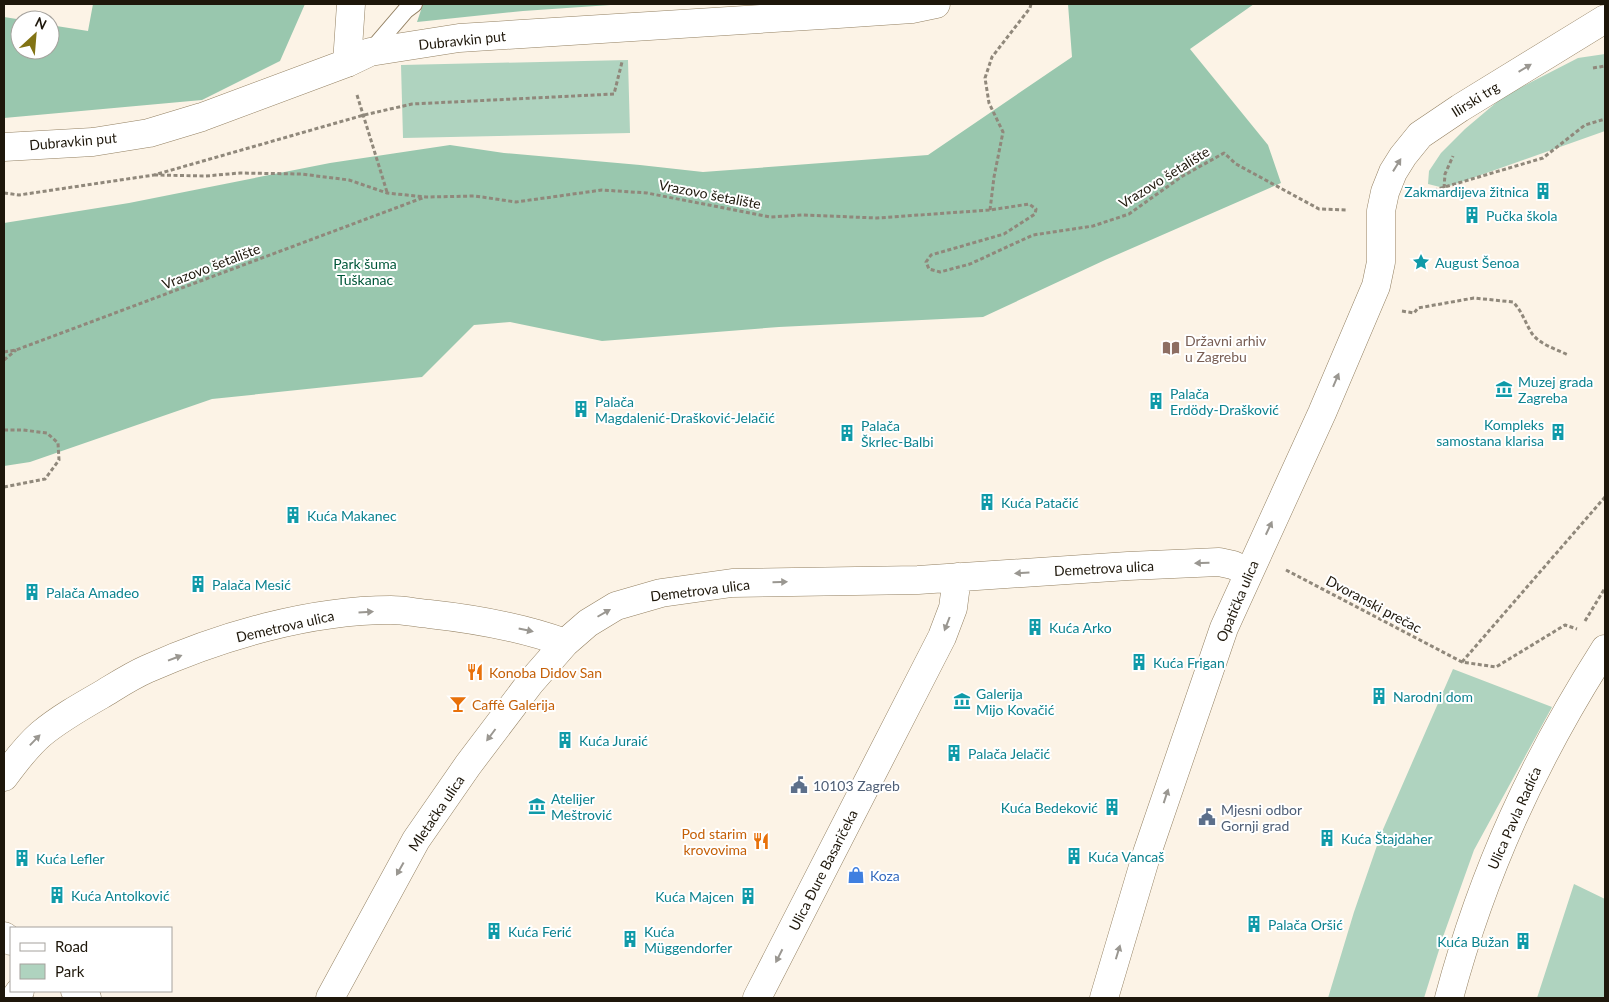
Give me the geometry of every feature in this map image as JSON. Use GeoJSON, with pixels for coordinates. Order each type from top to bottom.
{"type":"FeatureCollection","features":[{"type":"Feature","properties":{"kind":"street"},"geometry":{"type":"LineString","coordinates":[[351,4],[359,57]]}},
{"type":"Feature","properties":{"kind":"street","name":"Dubravkin put"},"geometry":{"type":"LineString","coordinates":[[4,147],[93,142],[149,132],[202,118],[359,57],[459,38],[912,9],[936,4]]}},
{"type":"Feature","properties":{"kind":"street","name":"Ilirski trg"},"geometry":{"type":"LineString","coordinates":[[1381,211],[1393,172],[1420,135],[1460,108],[1605,19]]}},
{"type":"Feature","properties":{"kind":"street","name":"Opatička ulica"},"geometry":{"type":"LineString","coordinates":[[1104,998],[1147,853],[1224,628],[1322,413],[1376,286],[1381,262],[1381,211]]}},
{"type":"Feature","properties":{"kind":"street","name":"Demetrova ulica"},"geometry":{"type":"LineString","coordinates":[[4,777],[16,760],[40,735],[70,713],[145,670],[209,645],[266,628],[330,614],[392,610],[453,616],[537,632],[565,643],[588,623],[616,606],[661,593],[732,583],[918,580],[1219,562],[1233,565],[1248,572]]}},
{"type":"Feature","properties":{"kind":"street","name":"Ulica Đure Basaričeka"},"geometry":{"type":"LineString","coordinates":[[757,998],[942,637],[953,608],[957,577]]}},
{"type":"Feature","properties":{"kind":"street","name":"Mletačka ulica"},"geometry":{"type":"LineString","coordinates":[[330,998],[416,840],[468,765],[530,682],[565,643]]}},
{"type":"Feature","properties":{"kind":"street","name":"Ulica Pavla Radića"},"geometry":{"type":"LineString","coordinates":[[1449,998],[1474,912],[1493,860],[1513,815],[1535,770],[1581,687],[1605,649]]}},
{"type":"Feature","properties":{"kind":"lane"},"geometry":{"type":"LineString","coordinates":[[359,57],[414,4]]}},
{"type":"Feature","properties":{"kind":"path"},"geometry":{"type":"LineString","coordinates":[[990,210],[1003,132],[989,103],[985,78],[992,57],[1030,8],[1031,4]]}},
{"type":"Feature","properties":{"kind":"path"},"geometry":{"type":"LineString","coordinates":[[4,193],[19,195],[154,174],[412,104],[614,94],[630,28]]}},
{"type":"Feature","properties":{"kind":"path"},"geometry":{"type":"LineString","coordinates":[[364,116],[387,192]]}},
{"type":"Feature","properties":{"kind":"path"},"geometry":{"type":"LineString","coordinates":[[1416,195],[1543,158],[1585,125],[1605,119]]}},
{"type":"Feature","properties":{"kind":"path","name":"Vrazovo šetalište"},"geometry":{"type":"LineString","coordinates":[[154,174],[206,176],[240,173],[302,174],[348,180],[387,192],[426,196],[475,196],[516,202],[602,190],[647,193],[770,217],[802,215],[877,218],[990,210],[1029,204],[1036,209],[1034,214],[1004,234],[932,255],[926,262],[929,269],[940,272],[970,264],[1033,235],[1093,226],[1129,214],[1181,177],[1224,153],[1236,164],[1320,209],[1381,211]]}},
{"type":"Feature","properties":{"kind":"path","name":"Vrazovo šetalište"},"geometry":{"type":"LineString","coordinates":[[4,352],[16,350],[426,196]]}},
{"type":"Feature","properties":{"kind":"path"},"geometry":{"type":"LineString","coordinates":[[1400,310],[1414,313],[1418,308],[1474,298],[1513,302],[1520,309],[1532,334],[1547,345],[1568,355]]}},
{"type":"Feature","properties":{"kind":"path"},"geometry":{"type":"LineString","coordinates":[[4,360],[16,350]]}},
{"type":"Feature","properties":{"kind":"path"},"geometry":{"type":"LineString","coordinates":[[4,430],[47,433],[58,443],[59,460],[44,479],[4,487]]}},
{"type":"Feature","properties":{"kind":"path"},"geometry":{"type":"LineString","coordinates":[[1462,662],[1605,497]]}},
{"type":"Feature","properties":{"kind":"path","name":"Dvoranski prečac"},"geometry":{"type":"LineString","coordinates":[[1285,570],[1462,662],[1496,667],[1565,625],[1580,630]]}},
{"type":"Feature","properties":{"kind":"path"},"geometry":{"type":"LineString","coordinates":[[1585,622],[1605,588]]}},
{"type":"Feature","properties":{"kind":"green space"},"geometry":{"type":"Polygon","coordinates":[[[93,4],[305,4],[280,61],[202,100],[4,118],[4,17],[10,18],[10,60],[60,60],[60,27],[88,31],[93,4]]]}},
{"type":"Feature","properties":{"kind":"green space"},"geometry":{"type":"Polygon","coordinates":[[[423,4],[625,4],[523,11],[417,22],[423,4]]]}},
{"type":"Feature","properties":{"kind":"green space","name":"Park šuma Tuškanac"},"geometry":{"type":"Polygon","coordinates":[[[1068,4],[1254,4],[1190,49],[1268,145],[1281,183],[1105,260],[983,317],[779,327],[602,341],[510,322],[474,325],[422,377],[212,399],[30,462],[4,466],[4,223],[129,203],[330,163],[450,145],[504,153],[703,172],[928,155],[1072,57],[1068,4]]]}},
{"type":"Feature","properties":{"kind":"green space"},"geometry":{"type":"Polygon","coordinates":[[[1605,54],[1605,131],[1444,188],[1428,184],[1429,171],[1441,153],[1465,129],[1504,96],[1578,58],[1605,54]]]}},
{"type":"Feature","properties":{"kind":"green space"},"geometry":{"type":"Polygon","coordinates":[[[628,60],[630,133],[403,138],[401,65],[628,60]]]}},
{"type":"Feature","properties":{"kind":"green space"},"geometry":{"type":"Polygon","coordinates":[[[1453,669],[1552,707],[1474,850],[1444,934],[1424,998],[1328,998],[1354,912],[1381,834],[1453,669]]]}},
{"type":"Feature","properties":{"kind":"green space"},"geometry":{"type":"Polygon","coordinates":[[[1574,884],[1605,899],[1605,998],[1537,998],[1574,884]]]}},
{"type":"Feature","properties":{"kind":"place","name":"Zakmardijeva žitnica"},"geometry":{"type":"Point","coordinates":[1543,191]}},
{"type":"Feature","properties":{"kind":"place","name":"Pučka škola"},"geometry":{"type":"Point","coordinates":[1472,215]}},
{"type":"Feature","properties":{"kind":"place","name":"August Šenoa"},"geometry":{"type":"Point","coordinates":[1421,262]}},
{"type":"Feature","properties":{"kind":"place","name":"Državni arhiv u Zagrebu"},"geometry":{"type":"Point","coordinates":[1171,348]}},
{"type":"Feature","properties":{"kind":"place","name":"Muzej grada Zagreba"},"geometry":{"type":"Point","coordinates":[1504,389]}},
{"type":"Feature","properties":{"kind":"place","name":"Palača Erdödy-Drašković"},"geometry":{"type":"Point","coordinates":[1156,401]}},
{"type":"Feature","properties":{"kind":"place","name":"Palača Magdalenić-Drašković-Jelačić"},"geometry":{"type":"Point","coordinates":[581,409]}},
{"type":"Feature","properties":{"kind":"place","name":"Kompleks samostana klarisa"},"geometry":{"type":"Point","coordinates":[1558,432]}},
{"type":"Feature","properties":{"kind":"place","name":"Palača Škrlec-Balbi"},"geometry":{"type":"Point","coordinates":[847,433]}},
{"type":"Feature","properties":{"kind":"place","name":"Kuća Patačić"},"geometry":{"type":"Point","coordinates":[987,502]}},
{"type":"Feature","properties":{"kind":"place","name":"Kuća Makanec"},"geometry":{"type":"Point","coordinates":[293,515]}},
{"type":"Feature","properties":{"kind":"place","name":"Palača Mesić"},"geometry":{"type":"Point","coordinates":[198,584]}},
{"type":"Feature","properties":{"kind":"place","name":"Palača Amadeo"},"geometry":{"type":"Point","coordinates":[32,592]}},
{"type":"Feature","properties":{"kind":"place","name":"Kuća Arko"},"geometry":{"type":"Point","coordinates":[1035,627]}},
{"type":"Feature","properties":{"kind":"place","name":"Kuća Frigan"},"geometry":{"type":"Point","coordinates":[1139,662]}},
{"type":"Feature","properties":{"kind":"place","name":"Konoba Didov San"},"geometry":{"type":"Point","coordinates":[475,672]}},
{"type":"Feature","properties":{"kind":"place","name":"Narodni dom"},"geometry":{"type":"Point","coordinates":[1379,696]}},
{"type":"Feature","properties":{"kind":"place","name":"Galerija Mijo Kovačić"},"geometry":{"type":"Point","coordinates":[962,701]}},
{"type":"Feature","properties":{"kind":"place","name":"Caffè Galerija"},"geometry":{"type":"Point","coordinates":[458,704]}},
{"type":"Feature","properties":{"kind":"place","name":"Kuća Juraić"},"geometry":{"type":"Point","coordinates":[565,740]}},
{"type":"Feature","properties":{"kind":"place","name":"Palača Jelačić"},"geometry":{"type":"Point","coordinates":[954,753]}},
{"type":"Feature","properties":{"kind":"place","name":"10103 Zagreb"},"geometry":{"type":"Point","coordinates":[799,785]}},
{"type":"Feature","properties":{"kind":"place","name":"Atelijer Meštrović"},"geometry":{"type":"Point","coordinates":[537,806]}},
{"type":"Feature","properties":{"kind":"place","name":"Kuća Bedeković"},"geometry":{"type":"Point","coordinates":[1112,807]}},
{"type":"Feature","properties":{"kind":"place","name":"Mjesni odbor Gornji grad"},"geometry":{"type":"Point","coordinates":[1207,817]}},
{"type":"Feature","properties":{"kind":"place","name":"Kuća Štajdaher"},"geometry":{"type":"Point","coordinates":[1327,838]}},
{"type":"Feature","properties":{"kind":"place","name":"Pod starim krovovima"},"geometry":{"type":"Point","coordinates":[761,841]}},
{"type":"Feature","properties":{"kind":"place","name":"Kuća Vancaš"},"geometry":{"type":"Point","coordinates":[1074,856]}},
{"type":"Feature","properties":{"kind":"place","name":"Kuća Lefler"},"geometry":{"type":"Point","coordinates":[22,858]}},
{"type":"Feature","properties":{"kind":"place","name":"Koza"},"geometry":{"type":"Point","coordinates":[856,875]}},
{"type":"Feature","properties":{"kind":"place","name":"Kuća Antolković"},"geometry":{"type":"Point","coordinates":[57,895]}},
{"type":"Feature","properties":{"kind":"place","name":"Kuća Majcen"},"geometry":{"type":"Point","coordinates":[748,896]}},
{"type":"Feature","properties":{"kind":"place","name":"Palača Oršić"},"geometry":{"type":"Point","coordinates":[1254,924]}},
{"type":"Feature","properties":{"kind":"place","name":"Kuća Ferić"},"geometry":{"type":"Point","coordinates":[494,931]}},
{"type":"Feature","properties":{"kind":"place","name":"Kuća Müggendorfer"},"geometry":{"type":"Point","coordinates":[630,939]}},
{"type":"Feature","properties":{"kind":"place","name":"Kuća Bužan"},"geometry":{"type":"Point","coordinates":[1523,941]}}]}
